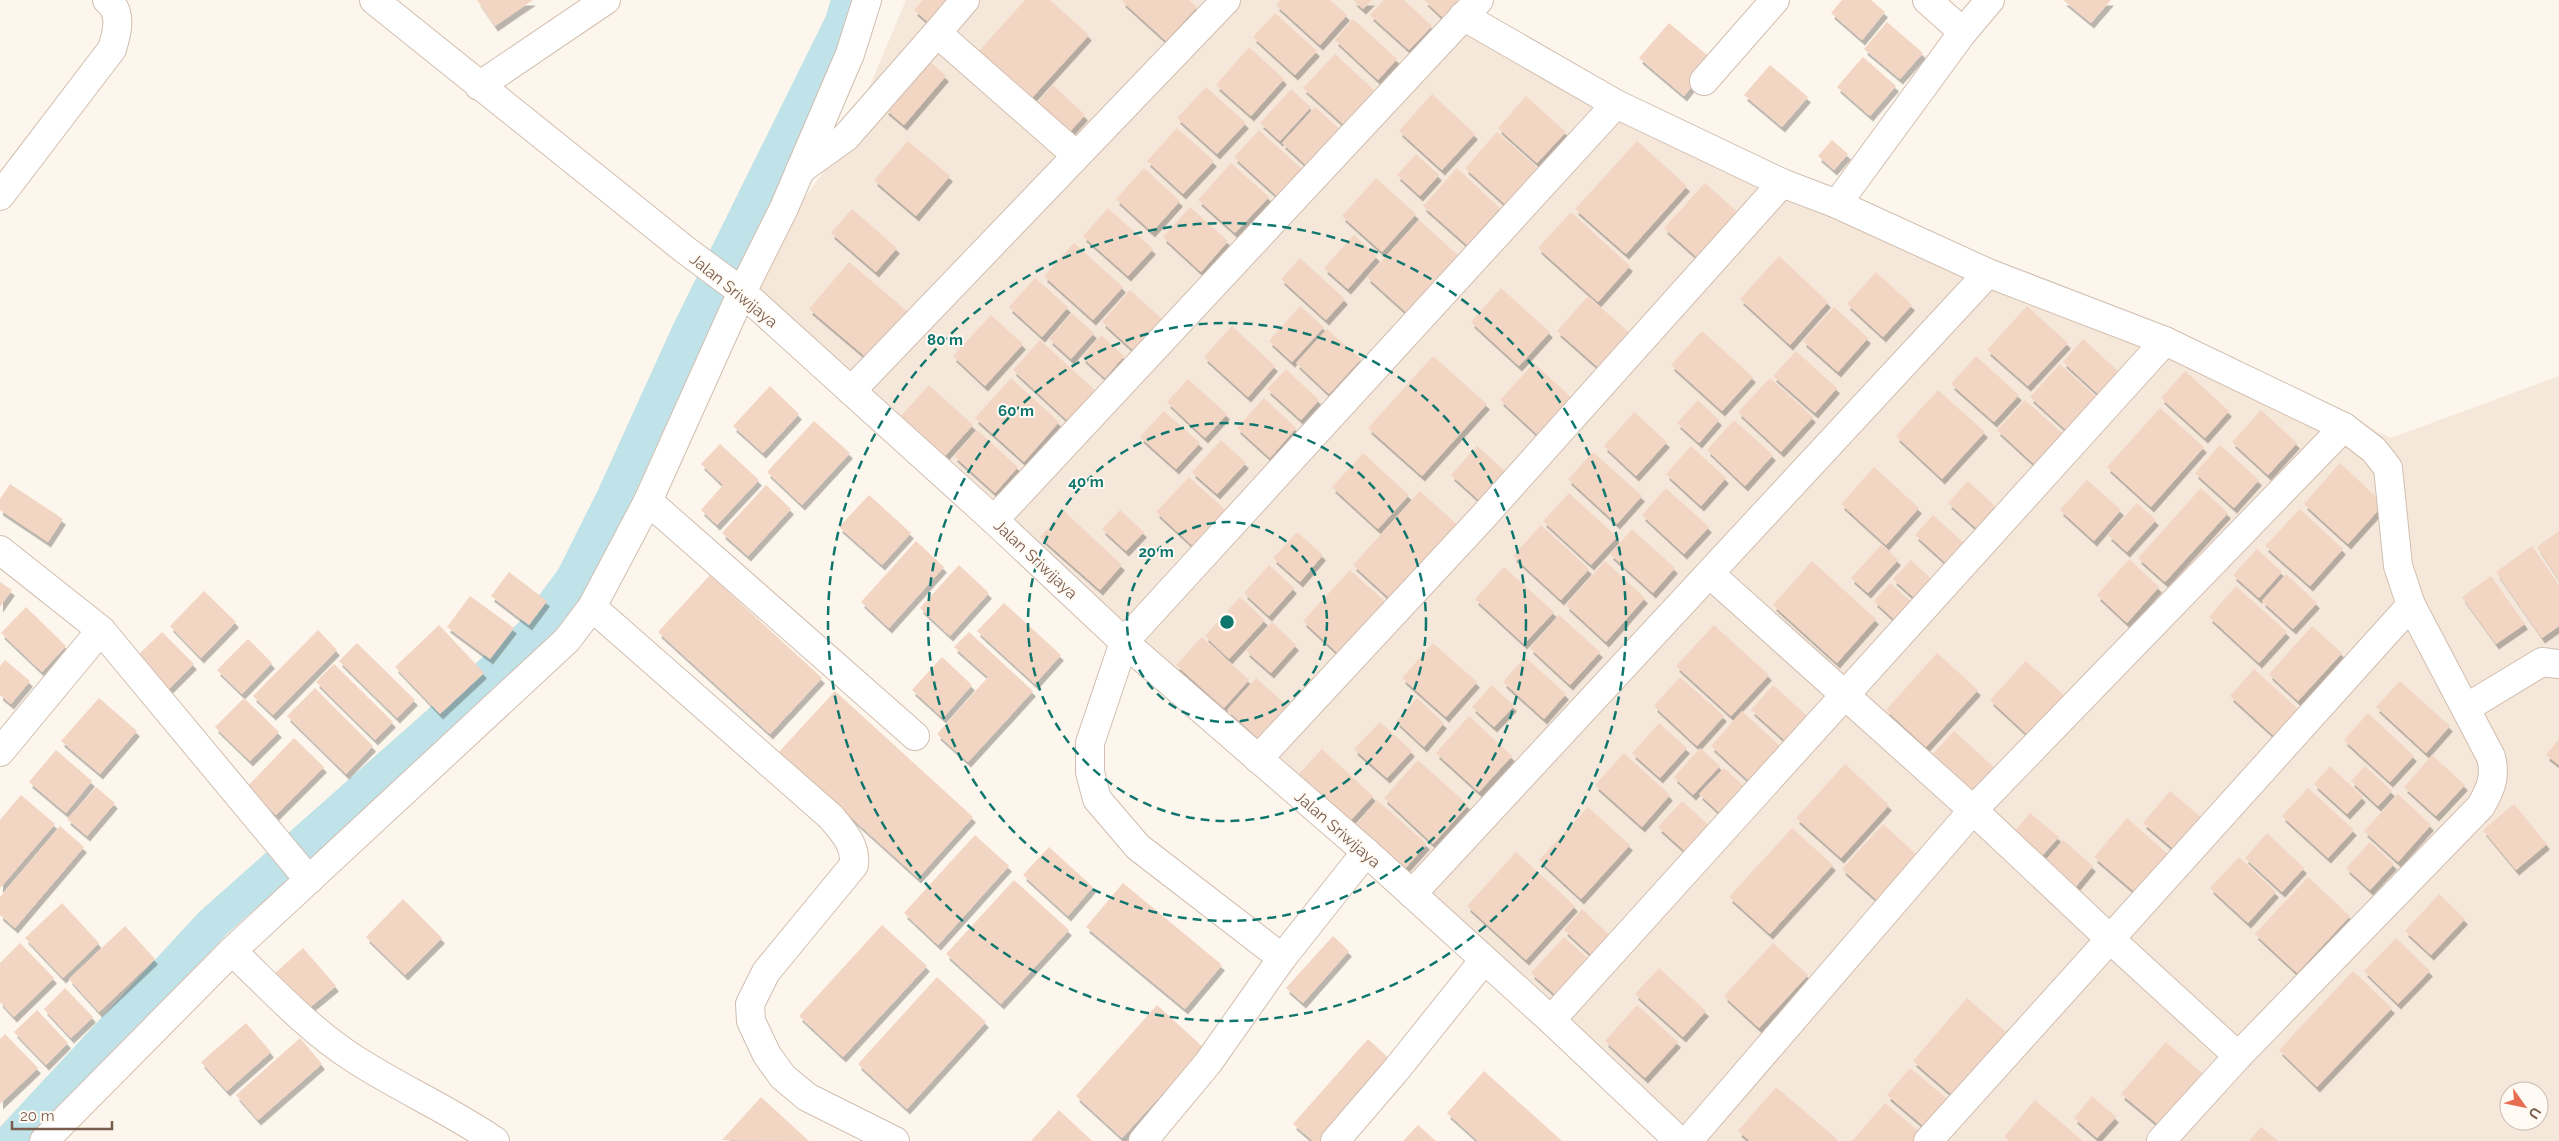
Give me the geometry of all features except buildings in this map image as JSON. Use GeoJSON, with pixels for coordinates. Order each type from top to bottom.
{"type":"FeatureCollection","features":[{"type":"Feature","properties":{"kind":"street"},"geometry":{"type":"LineString","coordinates":[[0,196],[112,49],[117,34],[118,17],[114,5],[107,0]]}},
{"type":"Feature","properties":{"kind":"street","name":"Jalan Sriwijaya"},"geometry":{"type":"LineString","coordinates":[[374,0],[684,250],[735,287],[994,520],[1124,642],[1366,852],[1551,1020],[1679,1141]]}},
{"type":"Feature","properties":{"kind":"street"},"geometry":{"type":"LineString","coordinates":[[479,86],[606,0]]}},
{"type":"Feature","properties":{"kind":"street"},"geometry":{"type":"LineString","coordinates":[[44,1141],[232,951],[301,871],[567,640],[592,607],[648,501],[735,287],[784,208],[850,54],[867,0]]}},
{"type":"Feature","properties":{"kind":"street"},"geometry":{"type":"LineString","coordinates":[[800,170],[846,137],[965,0]]}},
{"type":"Feature","properties":{"kind":"street"},"geometry":{"type":"LineString","coordinates":[[851,391],[1226,0]]}},
{"type":"Feature","properties":{"kind":"street"},"geometry":{"type":"LineString","coordinates":[[1704,81],[1774,0]]}},
{"type":"Feature","properties":{"kind":"street"},"geometry":{"type":"LineString","coordinates":[[1926,0],[1963,32]]}},
{"type":"Feature","properties":{"kind":"street"},"geometry":{"type":"LineString","coordinates":[[1837,204],[1963,32],[1990,0]]}},
{"type":"Feature","properties":{"kind":"street"},"geometry":{"type":"LineString","coordinates":[[994,520],[1471,8],[1616,104],[1782,183],[1837,204],[1988,273],[2165,341],[2344,427],[2374,450],[2388,468],[2398,566],[2411,605],[2491,757],[2495,772],[2492,787],[2481,806],[2238,1056],[2162,1141]]}},
{"type":"Feature","properties":{"kind":"street"},"geometry":{"type":"LineString","coordinates":[[937,33],[1076,155]]}},
{"type":"Feature","properties":{"kind":"street"},"geometry":{"type":"LineString","coordinates":[[1282,958],[1138,847],[1097,799],[1090,772],[1090,743],[1124,642],[1616,104]]}},
{"type":"Feature","properties":{"kind":"street"},"geometry":{"type":"LineString","coordinates":[[1258,760],[1482,518],[1782,183]]}},
{"type":"Feature","properties":{"kind":"street"},"geometry":{"type":"LineString","coordinates":[[1412,894],[1988,273]]}},
{"type":"Feature","properties":{"kind":"street"},"geometry":{"type":"LineString","coordinates":[[1551,1020],[2165,341]]}},
{"type":"Feature","properties":{"kind":"street"},"geometry":{"type":"LineString","coordinates":[[1688,1141],[1973,810],[2344,427]]}},
{"type":"Feature","properties":{"kind":"street"},"geometry":{"type":"LineString","coordinates":[[648,501],[915,736]]}},
{"type":"Feature","properties":{"kind":"street"},"geometry":{"type":"LineString","coordinates":[[0,550],[101,630],[301,871]]}},
{"type":"Feature","properties":{"kind":"street"},"geometry":{"type":"LineString","coordinates":[[1710,574],[1973,810],[2238,1056]]}},
{"type":"Feature","properties":{"kind":"street"},"geometry":{"type":"LineString","coordinates":[[1928,1141],[2411,605]]}},
{"type":"Feature","properties":{"kind":"street"},"geometry":{"type":"LineString","coordinates":[[592,607],[831,817],[850,842],[855,854],[854,865],[766,972],[750,1004],[751,1021],[768,1055],[783,1077],[807,1097],[895,1141]]}},
{"type":"Feature","properties":{"kind":"street"},"geometry":{"type":"LineString","coordinates":[[0,752],[101,630]]}},
{"type":"Feature","properties":{"kind":"street"},"geometry":{"type":"LineString","coordinates":[[2466,708],[2542,662],[2559,664]]}},
{"type":"Feature","properties":{"kind":"street"},"geometry":{"type":"LineString","coordinates":[[1143,1141],[1208,1063],[1282,958],[1366,852]]}},
{"type":"Feature","properties":{"kind":"street"},"geometry":{"type":"LineString","coordinates":[[232,951],[308,1024],[353,1058],[463,1119],[495,1141]]}},
{"type":"Feature","properties":{"kind":"street"},"geometry":{"type":"LineString","coordinates":[[1335,1141],[1396,1070],[1484,960]]}},
{"type":"Feature","properties":{"kind":"shaded area"},"geometry":{"type":"Polygon","coordinates":[[[906,0],[1469,0],[1463,7],[1779,179],[2167,333],[2391,438],[2559,376],[2559,1141],[1683,1141],[741,286],[848,138],[906,0]]]}},
{"type":"Feature","properties":{"kind":"waterway"},"geometry":{"type":"LineString","coordinates":[[11,1141],[213,923],[440,722],[533,633],[573,579],[614,497],[689,332],[842,23],[849,0]]}}]}
